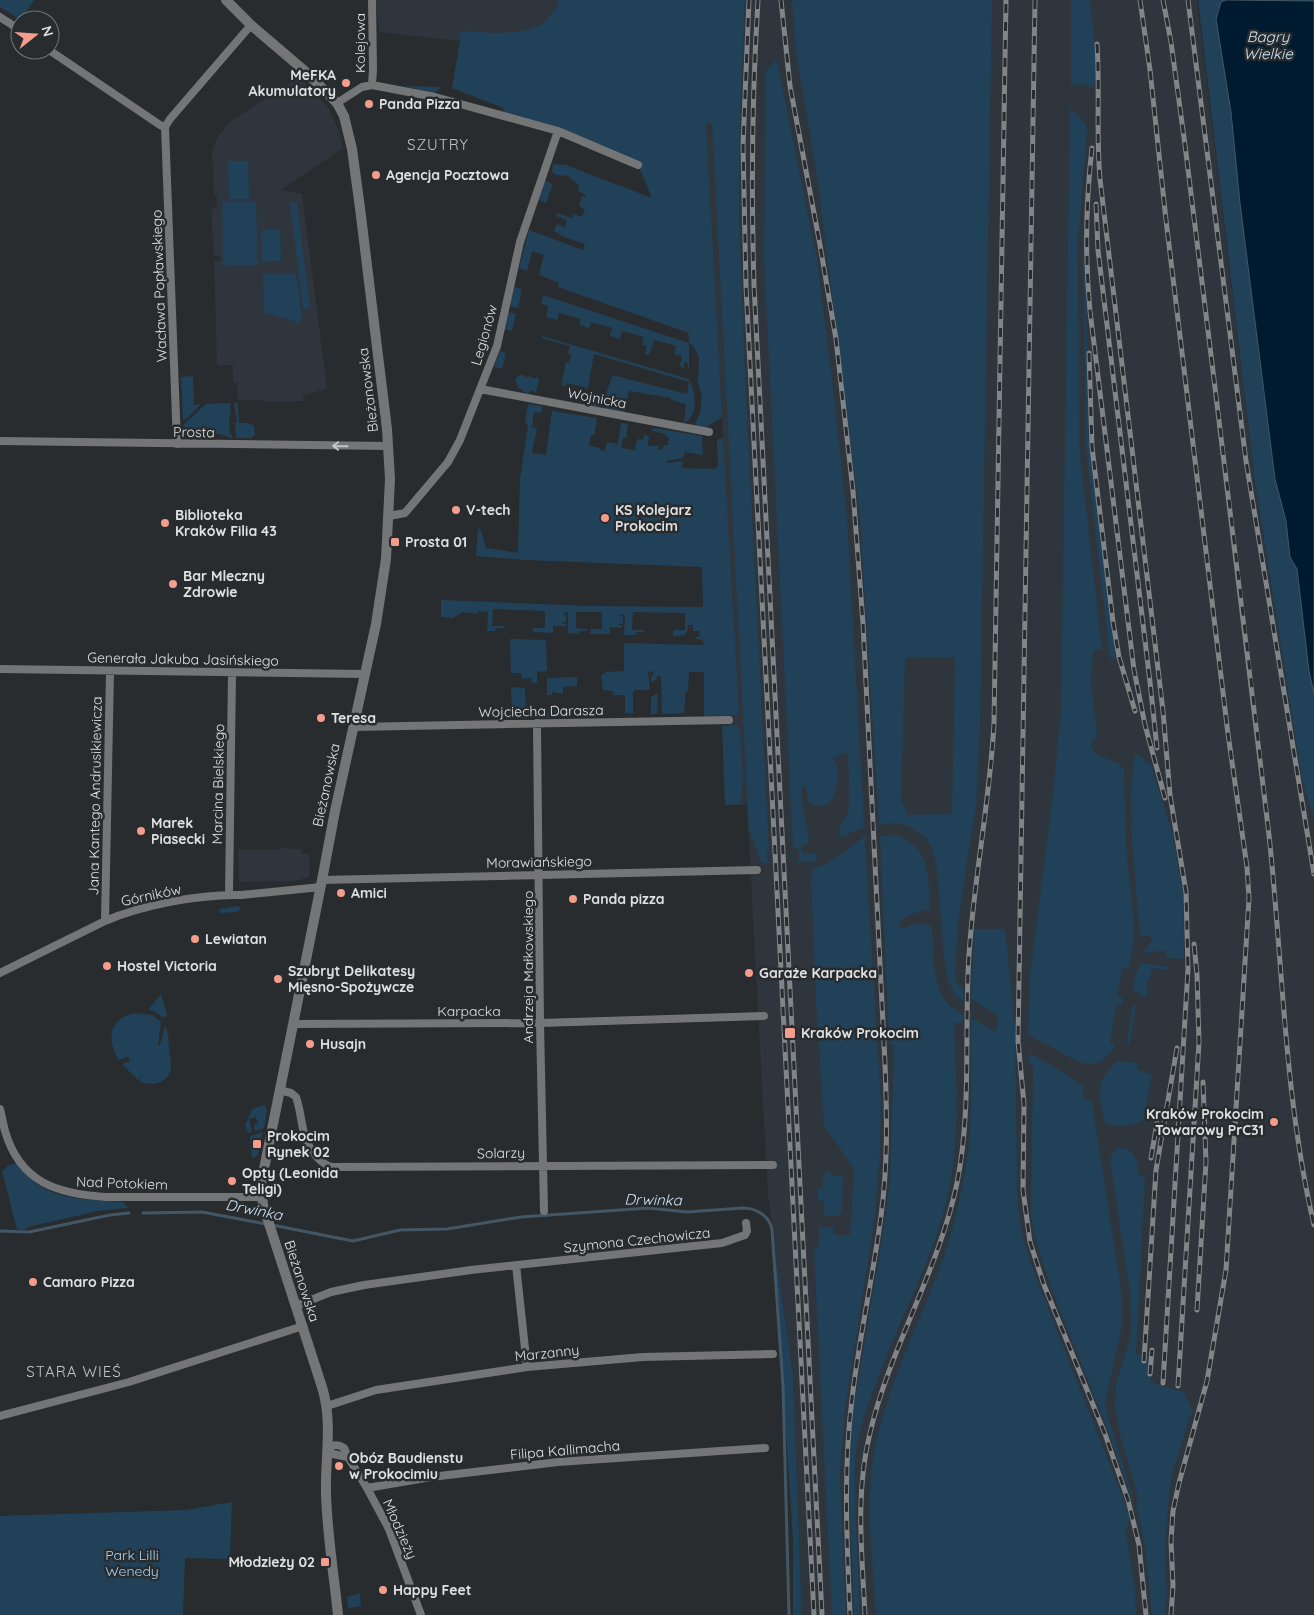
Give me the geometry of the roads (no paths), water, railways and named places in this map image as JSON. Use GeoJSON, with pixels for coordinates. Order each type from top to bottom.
{"type":"FeatureCollection","features":[{"type":"Feature","properties":{"kind":"street","name":"Bieżanowska"},"geometry":{"type":"LineString","coordinates":[[226,0],[251,25],[306,72],[337,103],[344,116],[352,150],[388,446],[389,516],[382,590],[261,1178],[261,1197],[327,1406],[327,1512],[338,1615]]}},
{"type":"Feature","properties":{"kind":"street","name":"Kolejowa"},"geometry":{"type":"LineString","coordinates":[[372,0],[372,85]]}},
{"type":"Feature","properties":{"kind":"street"},"geometry":{"type":"LineString","coordinates":[[60,58],[160,126],[165,127],[251,25]]}},
{"type":"Feature","properties":{"kind":"street"},"geometry":{"type":"LineString","coordinates":[[337,103],[362,87],[372,85],[435,97],[558,131],[638,165]]}},
{"type":"Feature","properties":{"kind":"street","name":"Wacława Popławskiego"},"geometry":{"type":"LineString","coordinates":[[165,127],[177,444]]}},
{"type":"Feature","properties":{"kind":"street","name":"Legionów"},"geometry":{"type":"LineString","coordinates":[[389,516],[405,513],[448,462],[460,440],[497,346],[522,235],[558,131]]}},
{"type":"Feature","properties":{"kind":"street","name":"Wojnicka"},"geometry":{"type":"LineString","coordinates":[[480,389],[709,432]]}},
{"type":"Feature","properties":{"kind":"street","name":"Prosta"},"geometry":{"type":"LineString","coordinates":[[0,441],[388,446]]}},
{"type":"Feature","properties":{"kind":"street","name":"Generała Jakuba Jasińskiego"},"geometry":{"type":"LineString","coordinates":[[0,669],[365,674]]}},
{"type":"Feature","properties":{"kind":"street","name":"Jana Kantego Andrusikiewicza"},"geometry":{"type":"LineString","coordinates":[[105,921],[110,671]]}},
{"type":"Feature","properties":{"kind":"street","name":"Marcina Bielskiego"},"geometry":{"type":"LineString","coordinates":[[229,895],[232,673]]}},
{"type":"Feature","properties":{"kind":"street","name":"Wojciecha Darasza"},"geometry":{"type":"LineString","coordinates":[[353,727],[729,720]]}},
{"type":"Feature","properties":{"kind":"street","name":"Andrzeja Małkowskiego"},"geometry":{"type":"LineString","coordinates":[[537,723],[544,1211]]}},
{"type":"Feature","properties":{"kind":"street","name":"Morawiańskiego"},"geometry":{"type":"LineString","coordinates":[[321,884],[540,874],[756,870]]}},
{"type":"Feature","properties":{"kind":"street","name":"Górników"},"geometry":{"type":"LineString","coordinates":[[0,972],[105,921],[148,906],[321,884]]}},
{"type":"Feature","properties":{"kind":"street","name":"Karpacka"},"geometry":{"type":"LineString","coordinates":[[293,1024],[540,1023],[764,1016]]}},
{"type":"Feature","properties":{"kind":"street","name":"Solarzy"},"geometry":{"type":"LineString","coordinates":[[279,1090],[291,1093],[296,1097],[302,1133],[308,1146],[321,1161],[330,1167],[773,1165]]}},
{"type":"Feature","properties":{"kind":"street","name":"Nad Potokiem"},"geometry":{"type":"LineString","coordinates":[[0,1109],[5,1133],[20,1161],[39,1181],[62,1191],[82,1196],[106,1197],[261,1197]]}},
{"type":"Feature","properties":{"kind":"street","name":"Szymona Czechowicza"},"geometry":{"type":"LineString","coordinates":[[296,1306],[331,1292],[357,1287],[516,1265],[722,1243],[745,1236],[747,1232],[746,1223]]}},
{"type":"Feature","properties":{"kind":"street"},"geometry":{"type":"LineString","coordinates":[[516,1265],[527,1367]]}},
{"type":"Feature","properties":{"kind":"street"},"geometry":{"type":"LineString","coordinates":[[0,1416],[126,1383],[302,1326]]}},
{"type":"Feature","properties":{"kind":"street","name":"Marzanny"},"geometry":{"type":"LineString","coordinates":[[327,1406],[376,1390],[527,1367],[644,1357],[773,1354]]}},
{"type":"Feature","properties":{"kind":"street","name":"Filipa Kallimacha"},"geometry":{"type":"LineString","coordinates":[[368,1488],[432,1477],[558,1462],[765,1448]]}},
{"type":"Feature","properties":{"kind":"street","name":"Młodzieży"},"geometry":{"type":"LineString","coordinates":[[327,1449],[333,1454],[348,1458],[368,1488],[389,1529],[421,1615]]}},
{"type":"Feature","properties":{"kind":"water","name":"Bagry Wielkie"},"geometry":{"type":"Polygon","coordinates":[[[1226,0],[1314,1],[1314,694],[1309,671],[1297,569],[1290,557],[1286,521],[1275,479],[1240,203],[1231,112],[1216,19],[1221,2],[1226,0]]]}},
{"type":"Feature","properties":{"kind":"waterway","name":"Drwinka"},"geometry":{"type":"LineString","coordinates":[[272,1225],[353,1241],[400,1230],[447,1229],[521,1217],[648,1208],[687,1212],[743,1208],[753,1209],[762,1214],[771,1225],[772,1230],[783,1386],[789,1615]]}},
{"type":"Feature","properties":{"kind":"waterway","name":"Drwinka"},"geometry":{"type":"LineString","coordinates":[[143,1213],[202,1212],[266,1224]]}},
{"type":"Feature","properties":{"kind":"waterway","name":"Drwinka"},"geometry":{"type":"LineString","coordinates":[[0,1231],[29,1232],[110,1215],[129,1213]]}},
{"type":"Feature","properties":{"kind":"railway"},"geometry":{"type":"LineString","coordinates":[[749,0],[743,145],[746,286],[814,1615]]}},
{"type":"Feature","properties":{"kind":"railway"},"geometry":{"type":"LineString","coordinates":[[758,0],[753,142],[754,285],[822,1615]]}},
{"type":"Feature","properties":{"kind":"railway"},"geometry":{"type":"LineString","coordinates":[[781,0],[790,86],[836,339],[853,491],[863,623],[885,1064],[885,1178],[878,1239],[855,1376],[847,1453],[846,1507],[850,1615]]}},
{"type":"Feature","properties":{"kind":"railway"},"geometry":{"type":"LineString","coordinates":[[865,1615],[861,1546],[862,1478],[865,1456],[879,1401],[939,1247],[949,1215],[962,1155],[966,1098],[971,926],[989,781],[994,723],[1006,0]]}},
{"type":"Feature","properties":{"kind":"railway"},"geometry":{"type":"LineString","coordinates":[[1035,0],[1018,1041],[1024,1104],[1023,1190],[1030,1242],[1044,1285],[1105,1434],[1128,1500],[1139,1545],[1146,1615]]}},
{"type":"Feature","properties":{"kind":"railway"},"geometry":{"type":"LineString","coordinates":[[1140,0],[1150,70],[1166,220],[1228,734],[1247,867],[1249,898],[1226,1270],[1207,1381],[1173,1511],[1171,1615]]}},
{"type":"Feature","properties":{"kind":"railway"},"geometry":{"type":"LineString","coordinates":[[1163,0],[1171,42],[1185,145],[1259,748],[1274,884],[1290,1080],[1304,1177],[1314,1225]]}},
{"type":"Feature","properties":{"kind":"railway"},"geometry":{"type":"LineString","coordinates":[[1188,0],[1246,461],[1314,874]]}},
{"type":"Feature","properties":{"kind":"railway"},"geometry":{"type":"LineString","coordinates":[[1097,44],[1100,179],[1163,711],[1170,795],[1186,892],[1188,969],[1163,1383]]}},
{"type":"Feature","properties":{"kind":"railway"},"geometry":{"type":"LineString","coordinates":[[1092,148],[1088,188],[1087,230],[1087,271],[1090,311],[1134,670],[1145,725],[1165,798]]}},
{"type":"Feature","properties":{"kind":"railway"},"geometry":{"type":"LineString","coordinates":[[1096,204],[1098,250],[1157,748]]}},
{"type":"Feature","properties":{"kind":"railway"},"geometry":{"type":"LineString","coordinates":[[1089,353],[1092,447],[1113,622],[1119,657],[1135,711]]}},
{"type":"Feature","properties":{"kind":"railway"},"geometry":{"type":"LineString","coordinates":[[1178,1386],[1199,1042],[1194,944]]}},
{"type":"Feature","properties":{"kind":"railway"},"geometry":{"type":"LineString","coordinates":[[1144,1361],[1156,1170],[1177,1048]]}},
{"type":"Feature","properties":{"kind":"railway"},"geometry":{"type":"LineString","coordinates":[[1197,1310],[1206,1162],[1203,1082]]}},
{"type":"Feature","properties":{"kind":"railway"},"geometry":{"type":"LineString","coordinates":[[1151,1158],[1157,1123]]}},
{"type":"Feature","properties":{"kind":"railway"},"geometry":{"type":"LineString","coordinates":[[1150,1374],[1152,1350]]}},
{"type":"Feature","properties":{"kind":"place","name":"MeFKA Akumulatory"},"geometry":{"type":"Point","coordinates":[346,83]}},
{"type":"Feature","properties":{"kind":"place","name":"Panda Pizza"},"geometry":{"type":"Point","coordinates":[369,104]}},
{"type":"Feature","properties":{"kind":"place","name":"Agencja Pocztowa"},"geometry":{"type":"Point","coordinates":[376,175]}},
{"type":"Feature","properties":{"kind":"place","name":"V-tech"},"geometry":{"type":"Point","coordinates":[456,510]}},
{"type":"Feature","properties":{"kind":"place","name":"KS Kolejarz Prokocim"},"geometry":{"type":"Point","coordinates":[605,518]}},
{"type":"Feature","properties":{"kind":"place","name":"Biblioteka Kraków Filia 43"},"geometry":{"type":"Point","coordinates":[165,523]}},
{"type":"Feature","properties":{"kind":"place","name":"Prosta 01"},"geometry":{"type":"Point","coordinates":[395,542]}},
{"type":"Feature","properties":{"kind":"place","name":"Bar Mleczny Zdrowie"},"geometry":{"type":"Point","coordinates":[173,584]}},
{"type":"Feature","properties":{"kind":"place","name":"Teresa"},"geometry":{"type":"Point","coordinates":[321,718]}},
{"type":"Feature","properties":{"kind":"place","name":"Marek Piasecki"},"geometry":{"type":"Point","coordinates":[141,831]}},
{"type":"Feature","properties":{"kind":"place","name":"Amici"},"geometry":{"type":"Point","coordinates":[341,893]}},
{"type":"Feature","properties":{"kind":"place","name":"Panda pizza"},"geometry":{"type":"Point","coordinates":[573,899]}},
{"type":"Feature","properties":{"kind":"place","name":"Lewiatan"},"geometry":{"type":"Point","coordinates":[195,939]}},
{"type":"Feature","properties":{"kind":"place","name":"Hostel Victoria"},"geometry":{"type":"Point","coordinates":[107,966]}},
{"type":"Feature","properties":{"kind":"place","name":"Garaże Karpacka"},"geometry":{"type":"Point","coordinates":[749,973]}},
{"type":"Feature","properties":{"kind":"place","name":"Szubryt Delikatesy Mięsno-Spożywcze"},"geometry":{"type":"Point","coordinates":[278,979]}},
{"type":"Feature","properties":{"kind":"place","name":"Kraków Prokocim"},"geometry":{"type":"Point","coordinates":[790,1033]}},
{"type":"Feature","properties":{"kind":"place","name":"Husajn"},"geometry":{"type":"Point","coordinates":[310,1044]}},
{"type":"Feature","properties":{"kind":"place","name":"Kraków Prokocim Towarowy PrC31"},"geometry":{"type":"Point","coordinates":[1274,1122]}},
{"type":"Feature","properties":{"kind":"place","name":"Prokocim Rynek 02"},"geometry":{"type":"Point","coordinates":[257,1144]}},
{"type":"Feature","properties":{"kind":"place","name":"Opty (Leonida Teligi)"},"geometry":{"type":"Point","coordinates":[232,1181]}},
{"type":"Feature","properties":{"kind":"place","name":"Camaro Pizza"},"geometry":{"type":"Point","coordinates":[33,1282]}},
{"type":"Feature","properties":{"kind":"place","name":"Obóz Baudienstu w Prokocimiu"},"geometry":{"type":"Point","coordinates":[339,1466]}},
{"type":"Feature","properties":{"kind":"place","name":"Młodzieży 02"},"geometry":{"type":"Point","coordinates":[325,1562]}},
{"type":"Feature","properties":{"kind":"place","name":"Happy Feet"},"geometry":{"type":"Point","coordinates":[383,1590]}},
{"type":"Feature","properties":{"kind":"district","name":"SZUTRY"},"geometry":{"type":"Point","coordinates":[438,145]}},
{"type":"Feature","properties":{"kind":"district","name":"STARA WIEŚ"},"geometry":{"type":"Point","coordinates":[74,1372]}},
{"type":"Feature","properties":{"kind":"park label","name":"Park Lilli Wenedy"},"geometry":{"type":"Point","coordinates":[132,1564]}}]}
